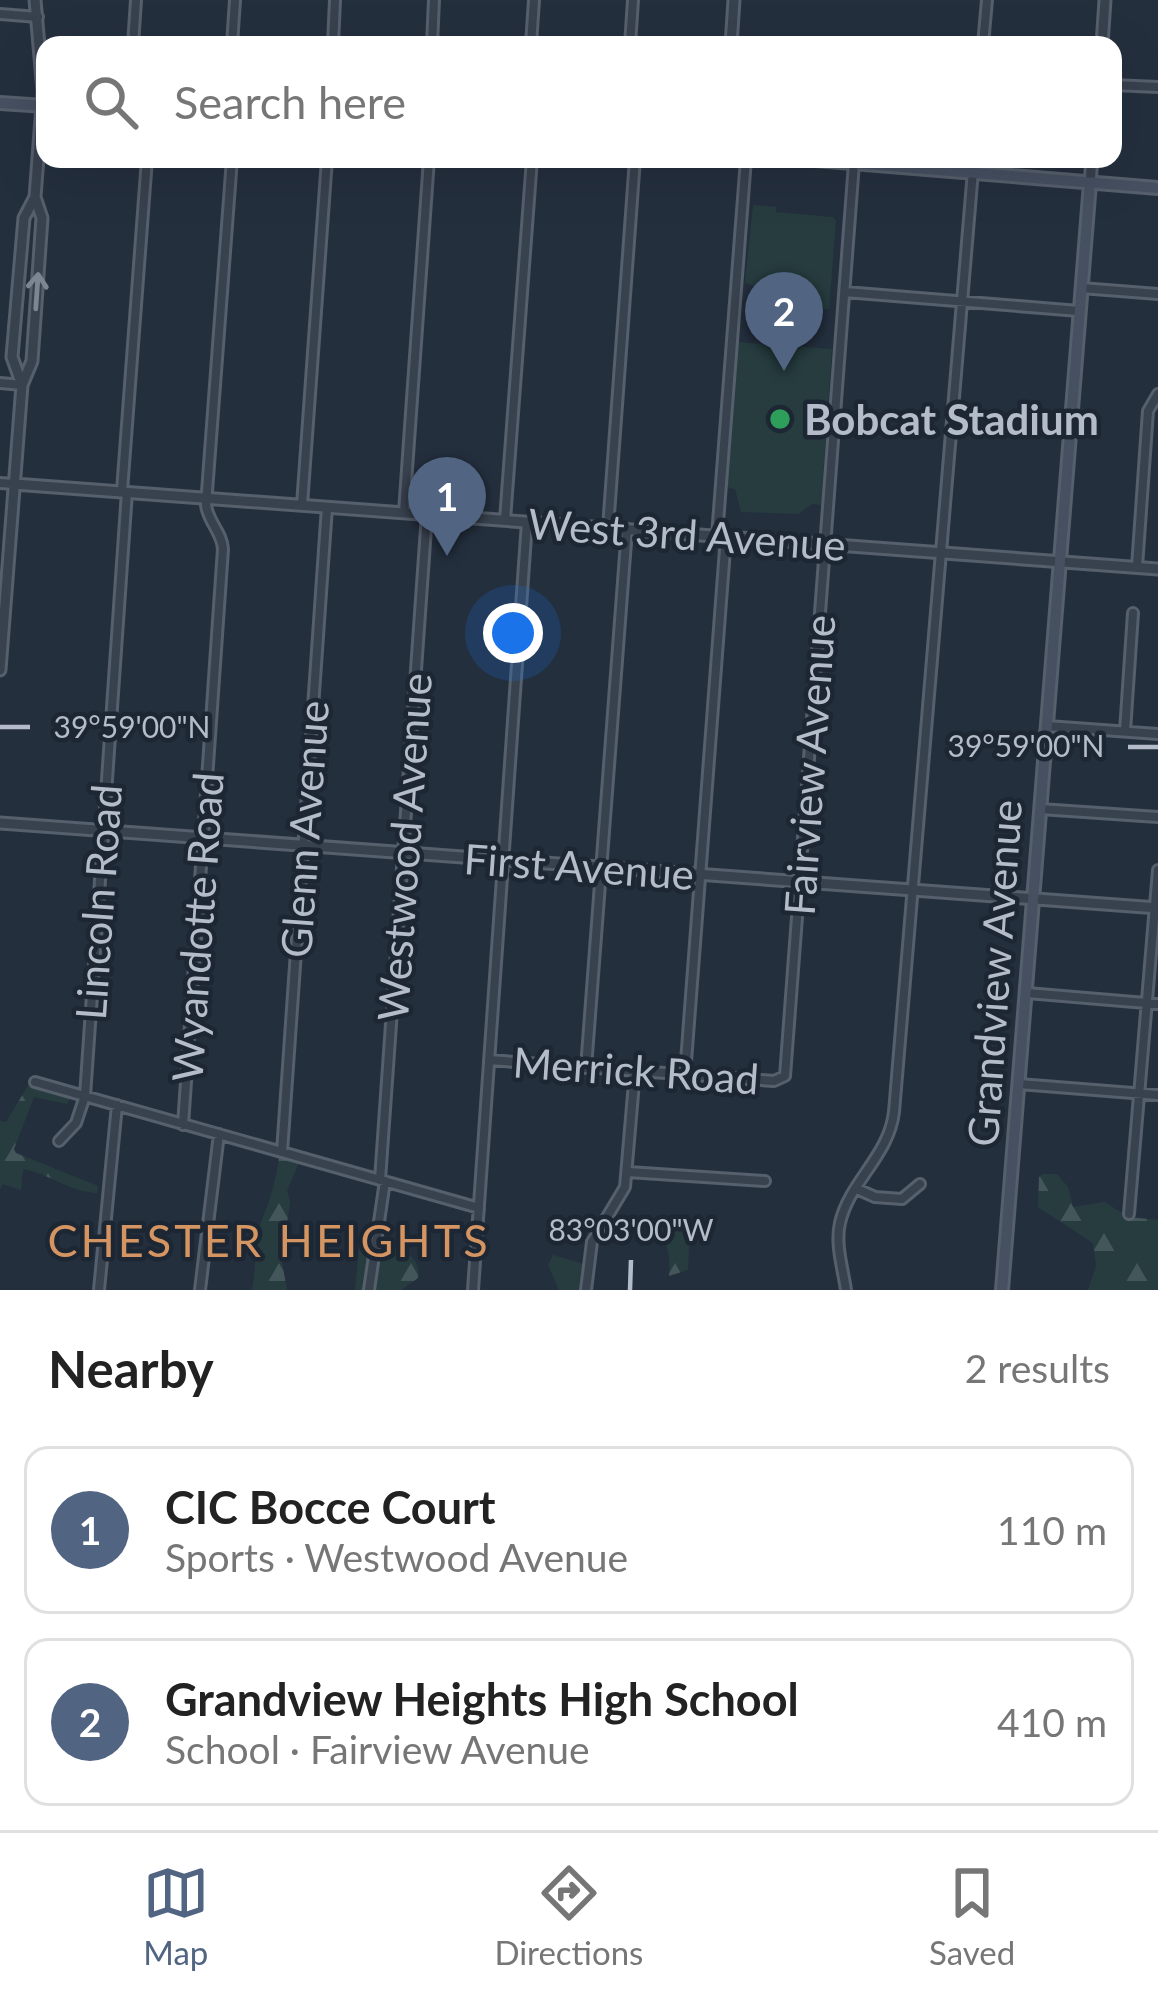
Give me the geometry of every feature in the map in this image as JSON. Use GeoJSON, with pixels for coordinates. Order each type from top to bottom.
{"type":"FeatureCollection","features":[{"type":"Feature","properties":{"kind":"main road"},"geometry":{"type":"LineString","coordinates":[[0,103],[36,106]]}},
{"type":"Feature","properties":{"kind":"main road"},"geometry":{"type":"LineString","coordinates":[[913,168],[1158,188]]}},
{"type":"Feature","properties":{"kind":"main road","name":"Grandview Avenue"},"geometry":{"type":"LineString","coordinates":[[1002,1290],[1090,183]]}},
{"type":"Feature","properties":{"kind":"street"},"geometry":{"type":"LineString","coordinates":[[35,0],[39,36]]}},
{"type":"Feature","properties":{"kind":"street"},"geometry":{"type":"LineString","coordinates":[[134,36],[136,0]]}},
{"type":"Feature","properties":{"kind":"street"},"geometry":{"type":"LineString","coordinates":[[233,36],[235,0]]}},
{"type":"Feature","properties":{"kind":"street"},"geometry":{"type":"LineString","coordinates":[[333,36],[335,0]]}},
{"type":"Feature","properties":{"kind":"street"},"geometry":{"type":"LineString","coordinates":[[432,36],[434,0]]}},
{"type":"Feature","properties":{"kind":"street"},"geometry":{"type":"LineString","coordinates":[[532,36],[534,0]]}},
{"type":"Feature","properties":{"kind":"street"},"geometry":{"type":"LineString","coordinates":[[631,36],[633,0]]}},
{"type":"Feature","properties":{"kind":"street"},"geometry":{"type":"LineString","coordinates":[[732,36],[734,0]]}},
{"type":"Feature","properties":{"kind":"street"},"geometry":{"type":"LineString","coordinates":[[984,36],[987,0]]}},
{"type":"Feature","properties":{"kind":"street"},"geometry":{"type":"LineString","coordinates":[[1103,36],[1106,0]]}},
{"type":"Feature","properties":{"kind":"street"},"geometry":{"type":"LineString","coordinates":[[0,14],[38,17]]}},
{"type":"Feature","properties":{"kind":"street"},"geometry":{"type":"LineString","coordinates":[[1122,85],[1158,87]]}},
{"type":"Feature","properties":{"kind":"street"},"geometry":{"type":"LineString","coordinates":[[22,385],[12,357],[24,218],[35,197],[38,168]]}},
{"type":"Feature","properties":{"kind":"street","name":"Lincoln Road"},"geometry":{"type":"LineString","coordinates":[[85,1096],[146,168]]}},
{"type":"Feature","properties":{"kind":"street","name":"Wyandotte Road"},"geometry":{"type":"LineString","coordinates":[[183,1124],[223,549],[223,539],[208,519],[207,498],[231,168]]}},
{"type":"Feature","properties":{"kind":"street"},"geometry":{"type":"LineString","coordinates":[[302,505],[325,168]]}},
{"type":"Feature","properties":{"kind":"street"},"geometry":{"type":"LineString","coordinates":[[404,512],[428,168]]}},
{"type":"Feature","properties":{"kind":"street"},"geometry":{"type":"LineString","coordinates":[[505,520],[531,168]]}},
{"type":"Feature","properties":{"kind":"street"},"geometry":{"type":"LineString","coordinates":[[608,528],[634,168]]}},
{"type":"Feature","properties":{"kind":"street"},"geometry":{"type":"LineString","coordinates":[[685,1075],[745,168]]}},
{"type":"Feature","properties":{"kind":"street","name":"Fairview Avenue"},"geometry":{"type":"LineString","coordinates":[[783,1079],[854,168]]}},
{"type":"Feature","properties":{"kind":"street"},"geometry":{"type":"LineString","coordinates":[[846,1290],[838,1231],[841,1218],[892,1126],[973,168]]}},
{"type":"Feature","properties":{"kind":"street","name":"Grandview Avenue"},"geometry":{"type":"LineString","coordinates":[[1090,183],[1091,168]]}},
{"type":"Feature","properties":{"kind":"street"},"geometry":{"type":"LineString","coordinates":[[0,670],[22,385],[32,361],[42,218],[35,197]]}},
{"type":"Feature","properties":{"kind":"street"},"geometry":{"type":"LineString","coordinates":[[1081,288],[1158,294]]}},
{"type":"Feature","properties":{"kind":"street"},"geometry":{"type":"LineString","coordinates":[[845,292],[1079,311]]}},
{"type":"Feature","properties":{"kind":"street"},"geometry":{"type":"LineString","coordinates":[[0,383],[22,385]]}},
{"type":"Feature","properties":{"kind":"street"},"geometry":{"type":"LineString","coordinates":[[1137,567],[1148,411],[1158,394]]}},
{"type":"Feature","properties":{"kind":"street","name":"West 3rd Avenue"},"geometry":{"type":"LineString","coordinates":[[0,483],[1158,569]]}},
{"type":"Feature","properties":{"kind":"street","name":"Glenn Avenue"},"geometry":{"type":"LineString","coordinates":[[282,1152],[327,507]]}},
{"type":"Feature","properties":{"kind":"street","name":"Westwood Avenue"},"geometry":{"type":"LineString","coordinates":[[369,1290],[382,1181],[427,514]]}},
{"type":"Feature","properties":{"kind":"street"},"geometry":{"type":"LineString","coordinates":[[473,1290],[527,522]]}},
{"type":"Feature","properties":{"kind":"street"},"geometry":{"type":"LineString","coordinates":[[586,1068],[626,529]]}},
{"type":"Feature","properties":{"kind":"street"},"geometry":{"type":"LineString","coordinates":[[1125,731],[1133,613]]}},
{"type":"Feature","properties":{"kind":"street"},"geometry":{"type":"LineString","coordinates":[[1047,725],[1158,734]]}},
{"type":"Feature","properties":{"kind":"street"},"geometry":{"type":"LineString","coordinates":[[1040,808],[1158,817]]}},
{"type":"Feature","properties":{"kind":"street","name":"First Avenue"},"geometry":{"type":"LineString","coordinates":[[0,823],[1156,908]]}},
{"type":"Feature","properties":{"kind":"street"},"geometry":{"type":"LineString","coordinates":[[1129,1214],[1158,870]]}},
{"type":"Feature","properties":{"kind":"street"},"geometry":{"type":"LineString","coordinates":[[1027,992],[1158,1004]]}},
{"type":"Feature","properties":{"kind":"street","name":"Merrick Road"},"geometry":{"type":"LineString","coordinates":[[489,1060],[783,1079]]}},
{"type":"Feature","properties":{"kind":"street"},"geometry":{"type":"LineString","coordinates":[[586,1290],[592,1242],[622,1196],[628,1172],[635,1071]]}},
{"type":"Feature","properties":{"kind":"street"},"geometry":{"type":"LineString","coordinates":[[34,1082],[479,1208]]}},
{"type":"Feature","properties":{"kind":"street"},"geometry":{"type":"LineString","coordinates":[[1019,1084],[1158,1095]]}},
{"type":"Feature","properties":{"kind":"street"},"geometry":{"type":"LineString","coordinates":[[58,1142],[76,1124],[85,1096]]}},
{"type":"Feature","properties":{"kind":"street"},"geometry":{"type":"LineString","coordinates":[[100,1290],[117,1105]]}},
{"type":"Feature","properties":{"kind":"street","name":"Wyandotte Road"},"geometry":{"type":"LineString","coordinates":[[200,1290],[219,1135]]}},
{"type":"Feature","properties":{"kind":"street"},"geometry":{"type":"LineString","coordinates":[[628,1172],[765,1181]]}},
{"type":"Feature","properties":{"kind":"street"},"geometry":{"type":"LineString","coordinates":[[857,1189],[875,1197],[902,1198],[920,1184]]}},
{"type":"Feature","properties":{"kind":"green space"},"geometry":{"type":"Polygon","coordinates":[[[753,205],[836,221],[829,309],[799,308],[745,282],[753,205]]]}},
{"type":"Feature","properties":{"kind":"green space","name":"Bobcat Stadium"},"geometry":{"type":"Polygon","coordinates":[[[737,342],[832,349],[821,505],[812,504],[798,514],[741,512],[735,489],[727,488],[737,342]]]}},
{"type":"Feature","properties":{"kind":"green space"},"geometry":{"type":"Polygon","coordinates":[[[29,1084],[70,1098],[67,1104],[34,1097],[16,1153],[98,1186],[97,1193],[23,1169],[21,1190],[3,1184],[0,1189],[0,1121],[6,1122],[29,1084]]]}},
{"type":"Feature","properties":{"kind":"green space"},"geometry":{"type":"Polygon","coordinates":[[[279,1157],[299,1162],[287,1191],[290,1201],[282,1262],[287,1290],[252,1290],[259,1229],[279,1157]]]}},
{"type":"Feature","properties":{"kind":"green space"},"geometry":{"type":"Polygon","coordinates":[[[1043,1174],[1057,1174],[1068,1187],[1073,1207],[1104,1202],[1129,1217],[1158,1220],[1158,1290],[1088,1290],[1096,1266],[1093,1243],[1038,1207],[1043,1174]]]}},
{"type":"Feature","properties":{"kind":"green space"},"geometry":{"type":"Polygon","coordinates":[[[666,1224],[690,1225],[688,1270],[669,1276],[668,1253],[658,1234],[666,1224]]]}},
{"type":"Feature","properties":{"kind":"green space"},"geometry":{"type":"Polygon","coordinates":[[[361,1231],[373,1232],[366,1290],[355,1290],[361,1231]]]}},
{"type":"Feature","properties":{"kind":"green space"},"geometry":{"type":"Polygon","coordinates":[[[380,1239],[416,1263],[418,1278],[401,1290],[374,1290],[380,1239]]]}},
{"type":"Feature","properties":{"kind":"green space"},"geometry":{"type":"Polygon","coordinates":[[[553,1255],[584,1264],[582,1290],[559,1290],[548,1265],[553,1255]]]}},
{"type":"Feature","properties":{"kind":"place","name":"Grandview Heights High School"},"geometry":{"type":"Point","coordinates":[784,371]}},
{"type":"Feature","properties":{"kind":"place","name":"Bobcat Stadium"},"geometry":{"type":"Point","coordinates":[780,419]}},
{"type":"Feature","properties":{"kind":"place","name":"CIC Bocce Court"},"geometry":{"type":"Point","coordinates":[447,556]}},
{"type":"Feature","properties":{"kind":"district","name":"CHESTER HEIGHTS"},"geometry":{"type":"Point","coordinates":[269,1240]}}]}
